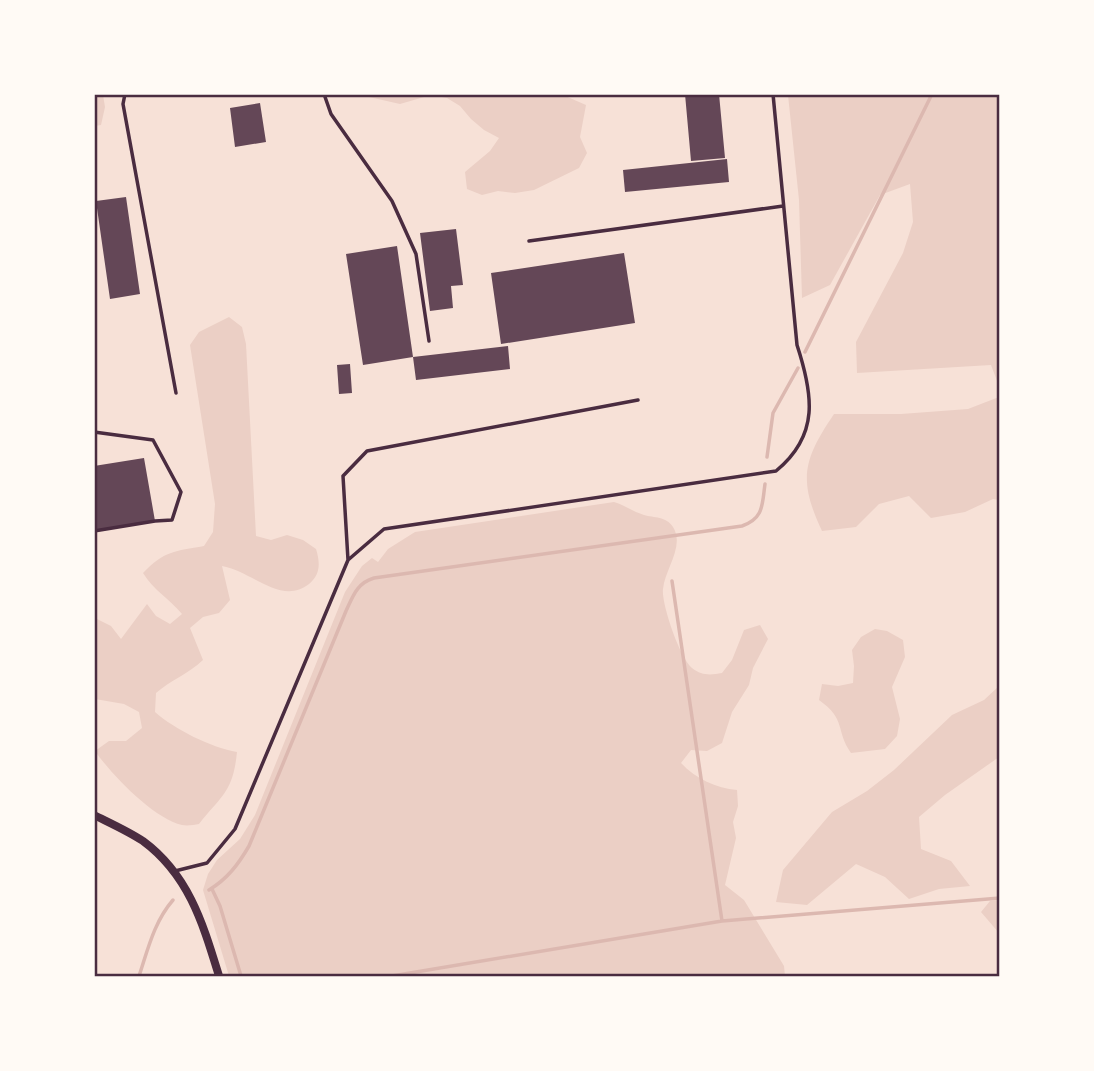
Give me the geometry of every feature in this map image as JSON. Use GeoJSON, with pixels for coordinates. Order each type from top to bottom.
{"type":"FeatureCollection","features":[{"type":"Feature","properties":{"kind":"street"},"geometry":{"type":"LineString","coordinates":[[94,815],[142,841],[175,871],[203,922],[219,976]]}},
{"type":"Feature","properties":{"kind":"lane"},"geometry":{"type":"LineString","coordinates":[[125,94],[123,104],[176,393]]}},
{"type":"Feature","properties":{"kind":"lane"},"geometry":{"type":"LineString","coordinates":[[324,94],[331,114],[392,201],[416,254],[429,341]]}},
{"type":"Feature","properties":{"kind":"lane"},"geometry":{"type":"LineString","coordinates":[[348,560],[384,529],[776,471],[799,447],[810,398],[808,380],[797,345],[773,94]]}},
{"type":"Feature","properties":{"kind":"lane"},"geometry":{"type":"LineString","coordinates":[[529,241],[783,206]]}},
{"type":"Feature","properties":{"kind":"lane"},"geometry":{"type":"LineString","coordinates":[[175,871],[207,863],[235,829],[348,560],[343,476],[367,451],[638,400]]}},
{"type":"Feature","properties":{"kind":"lane"},"geometry":{"type":"LineString","coordinates":[[94,432],[153,440],[181,492],[172,520],[94,531]]}},
{"type":"Feature","properties":{"kind":"shaded area"},"geometry":{"type":"Polygon","coordinates":[[[95,94],[103,95],[105,107],[101,125],[95,126],[95,94]]]}},
{"type":"Feature","properties":{"kind":"shaded area"},"geometry":{"type":"Polygon","coordinates":[[[344,95],[431,95],[400,104],[344,95]]]}},
{"type":"Feature","properties":{"kind":"shaded area"},"geometry":{"type":"Polygon","coordinates":[[[431,95],[563,95],[586,105],[580,137],[587,153],[579,168],[534,190],[515,193],[498,191],[482,195],[467,189],[465,172],[490,151],[499,138],[484,130],[460,106],[447,98],[431,95]]]}},
{"type":"Feature","properties":{"kind":"shaded area"},"geometry":{"type":"Polygon","coordinates":[[[788,95],[999,95],[999,386],[991,365],[857,373],[856,342],[903,253],[913,222],[910,184],[880,195],[830,285],[802,298],[799,200],[788,95]]]}},
{"type":"Feature","properties":{"kind":"shaded area"},"geometry":{"type":"Polygon","coordinates":[[[229,317],[242,327],[246,344],[256,536],[271,540],[287,535],[303,540],[316,549],[318,568],[316,576],[309,584],[298,590],[288,591],[266,585],[222,566],[230,600],[219,613],[203,617],[190,628],[203,660],[156,693],[155,712],[163,718],[205,742],[237,752],[233,776],[225,792],[199,824],[184,825],[171,821],[146,805],[122,783],[95,751],[109,741],[126,741],[142,728],[139,712],[124,704],[95,699],[95,618],[111,626],[121,639],[147,604],[156,616],[170,624],[182,614],[143,573],[157,560],[170,553],[204,546],[213,532],[215,504],[190,345],[199,332],[229,317]]]}},
{"type":"Feature","properties":{"kind":"shaded area"},"geometry":{"type":"Polygon","coordinates":[[[999,397],[999,500],[993,499],[965,512],[931,518],[909,496],[879,504],[856,527],[822,531],[809,498],[807,471],[816,445],[834,414],[901,414],[968,409],[999,397]]]}},
{"type":"Feature","properties":{"kind":"shaded area"},"geometry":{"type":"Polygon","coordinates":[[[614,502],[640,514],[663,519],[673,527],[676,550],[664,581],[663,596],[677,643],[692,668],[707,674],[722,673],[732,660],[744,630],[760,625],[768,639],[753,668],[749,685],[732,712],[722,743],[707,751],[691,750],[681,763],[707,782],[737,790],[738,806],[733,822],[736,838],[725,885],[744,900],[784,966],[785,976],[229,976],[203,890],[208,874],[217,860],[240,839],[255,815],[345,592],[362,566],[372,558],[378,562],[388,549],[415,532],[614,502]]]}},
{"type":"Feature","properties":{"kind":"shaded area"},"geometry":{"type":"Polygon","coordinates":[[[875,629],[887,631],[903,640],[905,657],[892,687],[900,719],[897,736],[885,749],[851,753],[834,713],[819,700],[822,684],[838,686],[853,683],[852,650],[861,637],[875,629]]]}},
{"type":"Feature","properties":{"kind":"shaded area"},"geometry":{"type":"Polygon","coordinates":[[[999,686],[999,757],[919,817],[921,849],[951,861],[970,886],[939,889],[909,899],[885,877],[856,864],[807,905],[776,902],[783,870],[832,812],[867,791],[894,770],[952,715],[984,700],[999,686]]]}},
{"type":"Feature","properties":{"kind":"shaded area"},"geometry":{"type":"Polygon","coordinates":[[[1000,900],[999,933],[981,912],[990,901],[1000,900]]]}},
{"type":"Feature","properties":{"kind":"building"},"geometry":{"type":"Polygon","coordinates":[[[685,94],[719,94],[725,158],[691,161],[685,94]]]}},
{"type":"Feature","properties":{"kind":"building"},"geometry":{"type":"Polygon","coordinates":[[[260,103],[266,142],[235,147],[230,108],[260,103]]]}},
{"type":"Feature","properties":{"kind":"building"},"geometry":{"type":"Polygon","coordinates":[[[727,159],[729,182],[625,192],[623,170],[727,159]]]}},
{"type":"Feature","properties":{"kind":"building"},"geometry":{"type":"Polygon","coordinates":[[[126,197],[140,294],[110,299],[96,201],[126,197]]]}},
{"type":"Feature","properties":{"kind":"building"},"geometry":{"type":"Polygon","coordinates":[[[456,229],[463,285],[451,286],[453,308],[430,311],[420,233],[456,229]]]}},
{"type":"Feature","properties":{"kind":"building"},"geometry":{"type":"Polygon","coordinates":[[[397,246],[413,357],[363,365],[346,254],[397,246]]]}},
{"type":"Feature","properties":{"kind":"building"},"geometry":{"type":"Polygon","coordinates":[[[624,253],[635,323],[501,344],[491,273],[624,253]]]}},
{"type":"Feature","properties":{"kind":"building"},"geometry":{"type":"Polygon","coordinates":[[[508,346],[510,369],[416,380],[413,357],[508,346]]]}},
{"type":"Feature","properties":{"kind":"building"},"geometry":{"type":"Polygon","coordinates":[[[350,364],[352,393],[339,394],[337,365],[350,364]]]}},
{"type":"Feature","properties":{"kind":"building"},"geometry":{"type":"Polygon","coordinates":[[[144,458],[155,521],[94,531],[94,466],[144,458]]]}},
{"type":"Feature","properties":{"kind":"waterway"},"geometry":{"type":"LineString","coordinates":[[805,352],[932,94]]}},
{"type":"Feature","properties":{"kind":"waterway"},"geometry":{"type":"LineString","coordinates":[[767,457],[773,413],[798,368]]}},
{"type":"Feature","properties":{"kind":"waterway"},"geometry":{"type":"LineString","coordinates":[[209,890],[232,871],[249,846],[346,611],[363,583],[374,578],[742,526],[754,519],[761,510],[765,484]]}},
{"type":"Feature","properties":{"kind":"waterway"},"geometry":{"type":"LineString","coordinates":[[672,581],[722,921]]}},
{"type":"Feature","properties":{"kind":"waterway"},"geometry":{"type":"LineString","coordinates":[[212,889],[220,906],[241,976]]}},
{"type":"Feature","properties":{"kind":"waterway"},"geometry":{"type":"LineString","coordinates":[[392,976],[722,921],[1000,898]]}},
{"type":"Feature","properties":{"kind":"waterway"},"geometry":{"type":"LineString","coordinates":[[139,976],[156,927],[173,900]]}}]}
